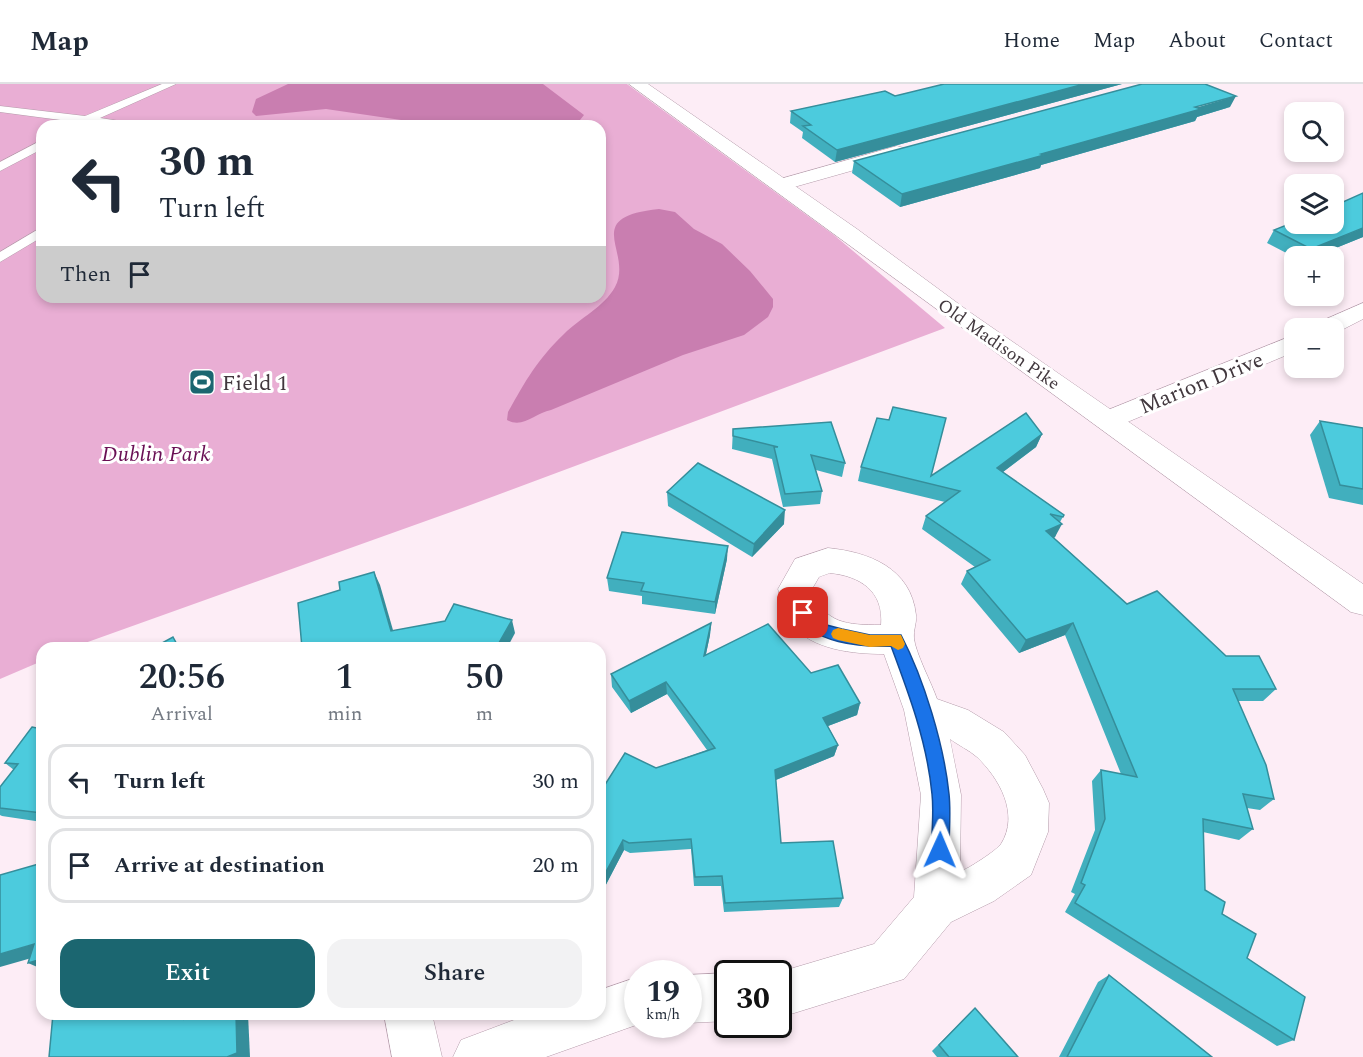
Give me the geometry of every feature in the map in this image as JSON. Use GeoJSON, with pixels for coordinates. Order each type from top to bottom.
{"type":"FeatureCollection","features":[{"type":"Feature","properties":{"kind":"street","name":"Old Madison Pike"},"geometry":{"type":"LineString","coordinates":[[637,84],[1363,602]]}},
{"type":"Feature","properties":{"kind":"street"},"geometry":{"type":"LineString","coordinates":[[780,185],[916,147]]}},
{"type":"Feature","properties":{"kind":"street"},"geometry":{"type":"LineString","coordinates":[[1344,319],[1363,310]]}},
{"type":"Feature","properties":{"kind":"street","name":"Marion Drive"},"geometry":{"type":"LineString","coordinates":[[1108,420],[1284,347]]}},
{"type":"Feature","properties":{"kind":"street"},"geometry":{"type":"LineString","coordinates":[[896,639],[923,710],[941,795],[940,850],[935,906]]}},
{"type":"Feature","properties":{"kind":"street"},"geometry":{"type":"LineString","coordinates":[[792,991],[888,963],[935,906],[979,886],[1016,860],[1027,832],[1029,803],[1011,768],[990,744],[955,722],[923,710]]}},
{"type":"Feature","properties":{"kind":"street"},"geometry":{"type":"LineString","coordinates":[[606,1012],[624,1006]]}},
{"type":"Feature","properties":{"kind":"street"},"geometry":{"type":"LineString","coordinates":[[409,1020],[417,1057]]}},
{"type":"Feature","properties":{"kind":"street"},"geometry":{"type":"LineString","coordinates":[[478,1057],[583,1020]]}},
{"type":"Feature","properties":{"kind":"lane"},"geometry":{"type":"LineString","coordinates":[[87,119],[171,84]]}},
{"type":"Feature","properties":{"kind":"lane"},"geometry":{"type":"LineString","coordinates":[[0,109],[94,120]]}},
{"type":"Feature","properties":{"kind":"lane"},"geometry":{"type":"LineString","coordinates":[[0,167],[36,147]]}},
{"type":"Feature","properties":{"kind":"lane"},"geometry":{"type":"LineString","coordinates":[[0,258],[36,235]]}},
{"type":"Feature","properties":{"kind":"green space","name":"Dublin Park"},"geometry":{"type":"Polygon","coordinates":[[[0,84],[627,84],[834,235],[945,328],[465,507],[88,642],[36,642],[36,664],[0,679],[0,84]]]}},
{"type":"Feature","properties":{"kind":"shaded area"},"geometry":{"type":"Polygon","coordinates":[[[288,84],[543,84],[584,115],[580,120],[401,120],[326,109],[256,116],[252,112],[256,99],[288,84]]]}},
{"type":"Feature","properties":{"kind":"shaded area"},"geometry":{"type":"Polygon","coordinates":[[[659,209],[675,212],[694,229],[722,244],[750,271],[773,299],[773,307],[768,317],[744,335],[683,355],[524,422],[507,420],[508,412],[546,353],[570,328],[602,303],[606,303],[619,274],[614,238],[615,228],[621,220],[635,213],[659,209]]]}},
{"type":"Feature","properties":{"kind":"building"},"geometry":{"type":"Polygon","coordinates":[[[944,84],[1084,84],[837,150],[803,126],[811,125],[791,111],[885,91],[895,96],[944,84]]]}},
{"type":"Feature","properties":{"kind":"building"},"geometry":{"type":"Polygon","coordinates":[[[1142,84],[1205,84],[1236,96],[1195,107],[1201,109],[902,194],[854,161],[1142,84]]]}},
{"type":"Feature","properties":{"kind":"building"},"geometry":{"type":"Polygon","coordinates":[[[1363,193],[1363,228],[1318,246],[1305,246],[1274,230],[1284,226],[1284,234],[1344,234],[1344,202],[1363,193]]]}},
{"type":"Feature","properties":{"kind":"building"},"geometry":{"type":"Polygon","coordinates":[[[893,407],[946,418],[931,476],[1026,413],[1042,434],[997,468],[1064,515],[1063,517],[1050,514],[1062,524],[1046,531],[1127,604],[1157,591],[1226,656],[1259,656],[1276,689],[1233,689],[1266,765],[1274,799],[1243,794],[1253,829],[1203,819],[1205,890],[1225,902],[1222,914],[1256,934],[1247,958],[1305,997],[1294,1040],[1075,903],[1085,885],[1081,883],[1105,819],[1101,770],[1137,777],[1073,623],[1026,640],[967,571],[990,560],[926,516],[960,491],[861,467],[877,418],[889,420],[893,407]]]}},
{"type":"Feature","properties":{"kind":"building"},"geometry":{"type":"Polygon","coordinates":[[[1320,421],[1363,428],[1363,489],[1340,485],[1320,421]]]}},
{"type":"Feature","properties":{"kind":"building"},"geometry":{"type":"Polygon","coordinates":[[[831,422],[845,463],[811,455],[822,491],[785,494],[774,447],[778,447],[733,436],[733,429],[831,422]]]}},
{"type":"Feature","properties":{"kind":"building"},"geometry":{"type":"Polygon","coordinates":[[[698,463],[785,510],[754,544],[667,492],[698,463]]]}},
{"type":"Feature","properties":{"kind":"building"},"geometry":{"type":"Polygon","coordinates":[[[622,532],[728,546],[715,602],[641,591],[644,583],[607,578],[622,532]]]}},
{"type":"Feature","properties":{"kind":"building"},"geometry":{"type":"Polygon","coordinates":[[[374,572],[391,631],[445,621],[454,604],[512,620],[499,642],[301,642],[298,603],[340,590],[339,582],[374,572]]]}},
{"type":"Feature","properties":{"kind":"building"},"geometry":{"type":"Polygon","coordinates":[[[711,623],[704,656],[768,624],[811,673],[838,665],[860,703],[823,718],[838,745],[775,770],[781,843],[833,841],[843,898],[725,903],[722,876],[695,877],[691,839],[629,843],[623,840],[606,872],[606,783],[625,753],[656,768],[715,748],[666,682],[629,701],[611,674],[711,623]]]}},
{"type":"Feature","properties":{"kind":"building"},"geometry":{"type":"Polygon","coordinates":[[[173,637],[176,642],[164,642],[173,637]]]}},
{"type":"Feature","properties":{"kind":"building"},"geometry":{"type":"Polygon","coordinates":[[[32,727],[36,728],[36,812],[0,808],[0,787],[18,764],[5,763],[32,727]]]}},
{"type":"Feature","properties":{"kind":"building"},"geometry":{"type":"Polygon","coordinates":[[[36,865],[36,961],[28,963],[34,944],[0,954],[0,875],[36,865]]]}},
{"type":"Feature","properties":{"kind":"building"},"geometry":{"type":"Polygon","coordinates":[[[1109,975],[1212,1057],[1067,1057],[1109,975]]]}},
{"type":"Feature","properties":{"kind":"building"},"geometry":{"type":"Polygon","coordinates":[[[975,1008],[1018,1057],[949,1057],[939,1045],[975,1008]]]}},
{"type":"Feature","properties":{"kind":"building"},"geometry":{"type":"Polygon","coordinates":[[[52,1020],[236,1020],[237,1053],[227,1057],[49,1057],[52,1020]]]}},
{"type":"Feature","properties":{"kind":"slow traffic"},"geometry":{"type":"LineString","coordinates":[[838,634],[870,641],[896,639],[898,644]]}},
{"type":"Feature","properties":{"kind":"place","name":"Field 1"},"geometry":{"type":"Point","coordinates":[202,382]}},
{"type":"Feature","properties":{"kind":"route"},"geometry":{"type":"LineString","coordinates":[[803,613],[818,628],[842,635],[870,641],[896,639],[923,710],[933,750],[941,795],[940,850]]}}]}
